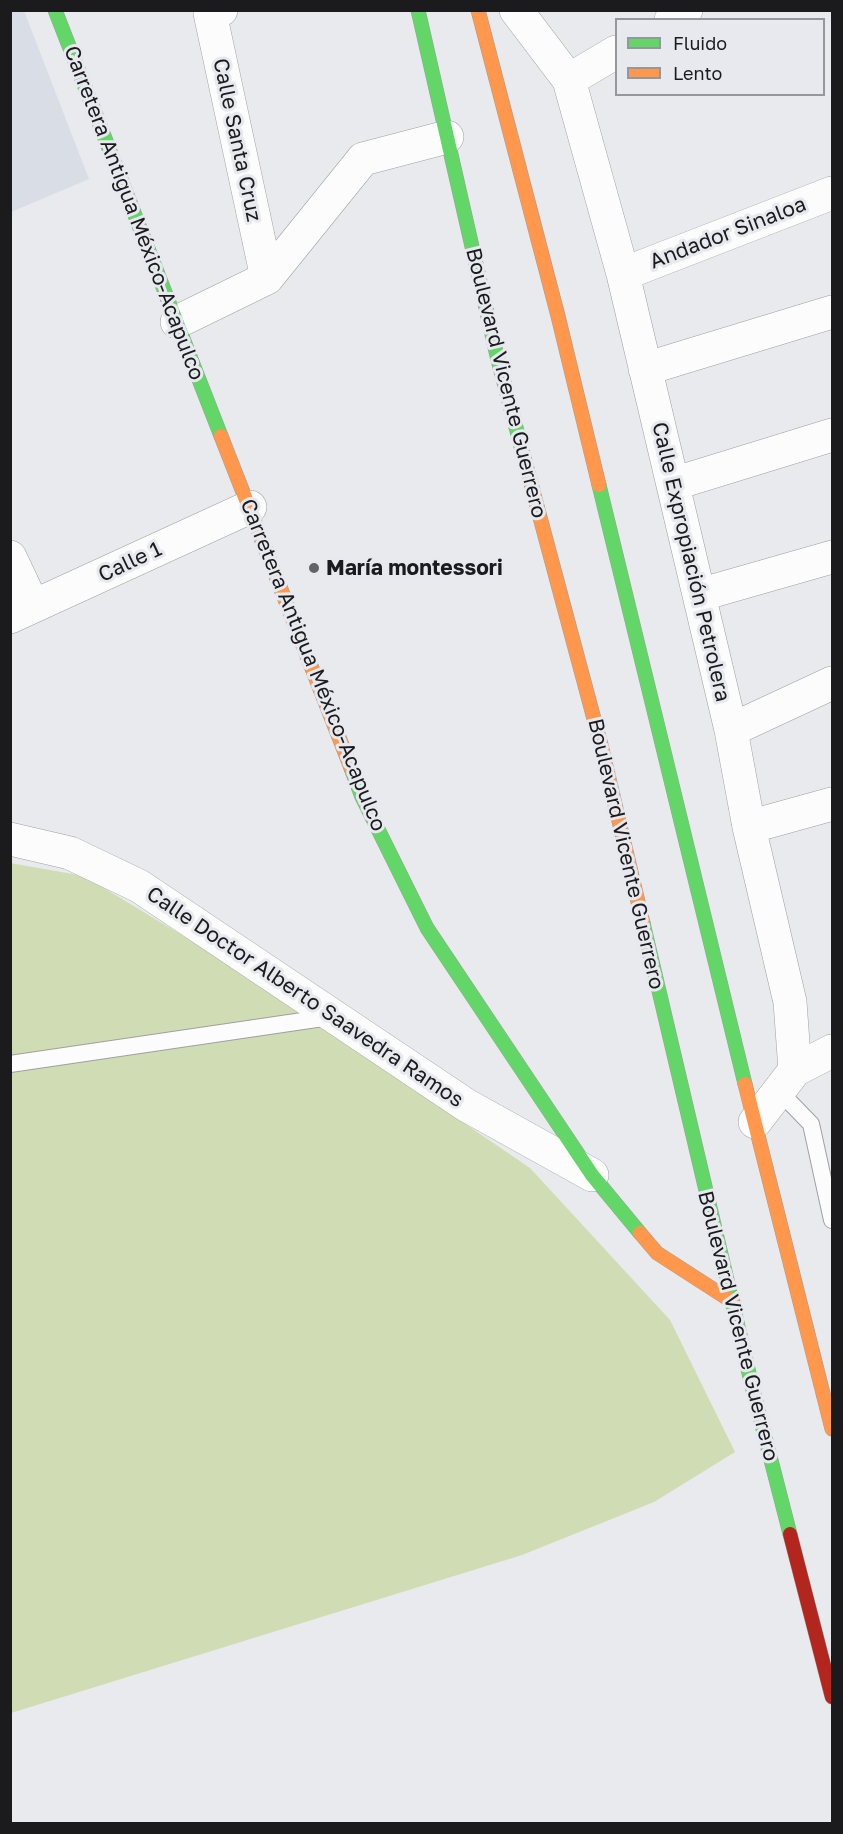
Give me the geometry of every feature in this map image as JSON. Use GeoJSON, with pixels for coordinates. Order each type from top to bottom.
{"type":"FeatureCollection","features":[{"type":"Feature","properties":{"kind":"main road","name":"Carretera Antigua México-Acapulco"},"geometry":{"type":"LineString","coordinates":[[55,10],[362,797],[427,928],[592,1175],[657,1253],[733,1302]]}},
{"type":"Feature","properties":{"kind":"main road","name":"Boulevard Vicente Guerrero"},"geometry":{"type":"LineString","coordinates":[[418,10],[497,356],[601,745],[757,1408],[832,1697]]}},
{"type":"Feature","properties":{"kind":"main road"},"geometry":{"type":"LineString","coordinates":[[478,10],[561,327],[832,1429]]}},
{"type":"Feature","properties":{"kind":"street","name":"Calle Expropiación Petrolera"},"geometry":{"type":"LineString","coordinates":[[516,10],[569,80],[623,274],[731,729],[748,827],[790,1002],[787,1081]]}},
{"type":"Feature","properties":{"kind":"street","name":"Calle Santa Cruz"},"geometry":{"type":"LineString","coordinates":[[215,12],[267,278]]}},
{"type":"Feature","properties":{"kind":"street"},"geometry":{"type":"LineString","coordinates":[[569,80],[615,53]]}},
{"type":"Feature","properties":{"kind":"street"},"geometry":{"type":"LineString","coordinates":[[177,322],[267,278],[363,159],[447,137]]}},
{"type":"Feature","properties":{"kind":"street","name":"Andador Sinaloa"},"geometry":{"type":"LineString","coordinates":[[623,274],[832,193]]}},
{"type":"Feature","properties":{"kind":"street"},"geometry":{"type":"LineString","coordinates":[[645,369],[832,312]]}},
{"type":"Feature","properties":{"kind":"street"},"geometry":{"type":"LineString","coordinates":[[673,484],[832,435]]}},
{"type":"Feature","properties":{"kind":"street","name":"Calle 1"},"geometry":{"type":"LineString","coordinates":[[22,611],[250,507]]}},
{"type":"Feature","properties":{"kind":"street"},"geometry":{"type":"LineString","coordinates":[[10,557],[22,611]]}},
{"type":"Feature","properties":{"kind":"street"},"geometry":{"type":"LineString","coordinates":[[699,595],[832,557]]}},
{"type":"Feature","properties":{"kind":"street"},"geometry":{"type":"LineString","coordinates":[[731,729],[832,683]]}},
{"type":"Feature","properties":{"kind":"street"},"geometry":{"type":"LineString","coordinates":[[748,827],[832,804]]}},
{"type":"Feature","properties":{"kind":"street","name":"Calle Doctor Alberto Saavedra Ramos"},"geometry":{"type":"LineString","coordinates":[[10,839],[70,853],[139,886],[466,1105],[592,1175]]}},
{"type":"Feature","properties":{"kind":"street"},"geometry":{"type":"LineString","coordinates":[[755,1122],[787,1081],[832,1051]]}},
{"type":"Feature","properties":{"kind":"lane"},"geometry":{"type":"LineString","coordinates":[[10,1064],[334,1017]]}},
{"type":"Feature","properties":{"kind":"lane"},"geometry":{"type":"LineString","coordinates":[[787,1081],[811,1124],[832,1220]]}},
{"type":"Feature","properties":{"kind":"shaded area"},"geometry":{"type":"Polygon","coordinates":[[[11,10],[24,11],[89,179],[11,212],[11,10]]]}},
{"type":"Feature","properties":{"kind":"green space"},"geometry":{"type":"Polygon","coordinates":[[[10,863],[84,876],[236,968],[530,1168],[670,1320],[735,1452],[654,1502],[522,1555],[11,1713],[10,863]]]}},
{"type":"Feature","properties":{"kind":"traffic: fast"},"geometry":{"type":"LineString","coordinates":[[55,10],[221,436]]}},
{"type":"Feature","properties":{"kind":"traffic: fast"},"geometry":{"type":"LineString","coordinates":[[418,10],[497,356],[526,465]]}},
{"type":"Feature","properties":{"kind":"traffic: fast"},"geometry":{"type":"LineString","coordinates":[[599,485],[745,1084]]}},
{"type":"Feature","properties":{"kind":"traffic: fast"},"geometry":{"type":"LineString","coordinates":[[351,768],[362,797],[427,928],[592,1175],[640,1233]]}},
{"type":"Feature","properties":{"kind":"traffic: fast"},"geometry":{"type":"LineString","coordinates":[[643,923],[752,1386],[790,1534]]}},
{"type":"Feature","properties":{"kind":"traffic: slow"},"geometry":{"type":"LineString","coordinates":[[478,10],[558,316],[599,485]]}},
{"type":"Feature","properties":{"kind":"traffic: slow"},"geometry":{"type":"LineString","coordinates":[[221,436],[351,768]]}},
{"type":"Feature","properties":{"kind":"traffic: slow"},"geometry":{"type":"LineString","coordinates":[[526,465],[601,745],[643,923]]}},
{"type":"Feature","properties":{"kind":"traffic: slow"},"geometry":{"type":"LineString","coordinates":[[745,1084],[832,1429]]}},
{"type":"Feature","properties":{"kind":"traffic: slow"},"geometry":{"type":"LineString","coordinates":[[640,1233],[657,1253],[733,1302]]}},
{"type":"Feature","properties":{"kind":"traffic: jam"},"geometry":{"type":"LineString","coordinates":[[790,1534],[832,1697]]}},
{"type":"Feature","properties":{"kind":"place","name":"María montessori"},"geometry":{"type":"Point","coordinates":[314,568]}}]}
